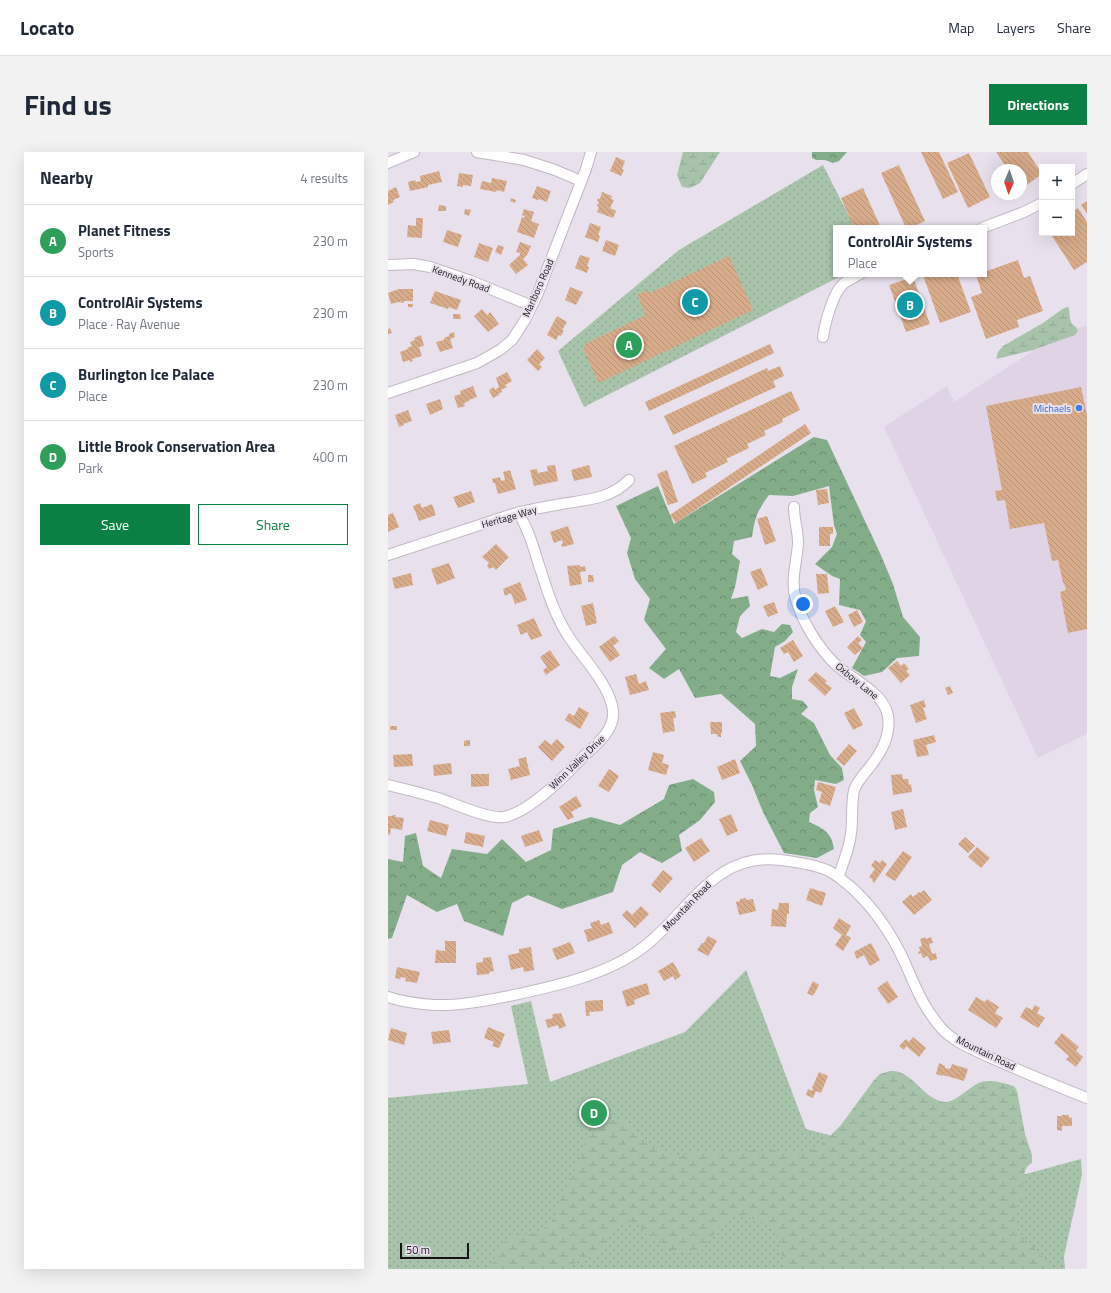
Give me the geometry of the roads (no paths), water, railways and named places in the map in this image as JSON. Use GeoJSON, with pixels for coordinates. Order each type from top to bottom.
{"type":"FeatureCollection","features":[{"type":"Feature","properties":{"kind":"street"},"geometry":{"type":"LineString","coordinates":[[388,163],[414,152]]}},
{"type":"Feature","properties":{"kind":"street"},"geometry":{"type":"LineString","coordinates":[[477,152],[524,160],[555,170],[581,181]]}},
{"type":"Feature","properties":{"kind":"street","name":"Marlboro Road"},"geometry":{"type":"LineString","coordinates":[[388,393],[454,371],[490,356],[512,340],[532,306],[542,283],[592,152]]}},
{"type":"Feature","properties":{"kind":"street"},"geometry":{"type":"LineString","coordinates":[[1075,182],[1087,174]]}},
{"type":"Feature","properties":{"kind":"street"},"geometry":{"type":"LineString","coordinates":[[987,226],[1039,204]]}},
{"type":"Feature","properties":{"kind":"street","name":"Kennedy Road"},"geometry":{"type":"LineString","coordinates":[[388,265],[414,264],[430,267],[471,281],[532,306]]}},
{"type":"Feature","properties":{"kind":"street"},"geometry":{"type":"LineString","coordinates":[[823,337],[831,304],[842,285],[855,277]]}},
{"type":"Feature","properties":{"kind":"street","name":"Heritage Way"},"geometry":{"type":"LineString","coordinates":[[388,555],[519,512],[594,499],[614,491],[629,480]]}},
{"type":"Feature","properties":{"kind":"street","name":"Oxbow Lane"},"geometry":{"type":"LineString","coordinates":[[794,507],[798,544],[794,574],[794,590],[796,600],[806,623],[818,643],[831,659],[877,696],[886,709],[888,716],[884,746],[880,754],[860,778],[854,791],[852,833],[838,876]]}},
{"type":"Feature","properties":{"kind":"street","name":"Winn Valley Drive"},"geometry":{"type":"LineString","coordinates":[[388,785],[436,798],[489,816],[504,817],[515,813],[536,801],[569,772],[607,733],[613,719],[611,700],[599,679],[562,626],[519,512]]}},
{"type":"Feature","properties":{"kind":"street","name":"Mountain Road"},"geometry":{"type":"LineString","coordinates":[[388,997],[414,1003],[434,1005],[480,1002],[586,976],[622,962],[640,950],[659,934],[716,876],[728,869],[745,863],[763,859],[780,860],[826,869],[838,876],[856,892],[881,919],[898,948],[921,1000],[929,1013],[943,1030],[964,1045],[1008,1066],[1087,1098]]}},
{"type":"Feature","properties":{"kind":"place","name":"Burlington Ice Palace"},"geometry":{"type":"Point","coordinates":[695,302]}},
{"type":"Feature","properties":{"kind":"place","name":"ControlAir Systems"},"geometry":{"type":"Point","coordinates":[910,305]}},
{"type":"Feature","properties":{"kind":"place","name":"Planet Fitness"},"geometry":{"type":"Point","coordinates":[629,345]}},
{"type":"Feature","properties":{"kind":"place","name":"Michaels"},"geometry":{"type":"Point","coordinates":[1079,408]}},
{"type":"Feature","properties":{"kind":"place","name":"Little Brook Conservation Area"},"geometry":{"type":"Point","coordinates":[594,1113]}}]}
